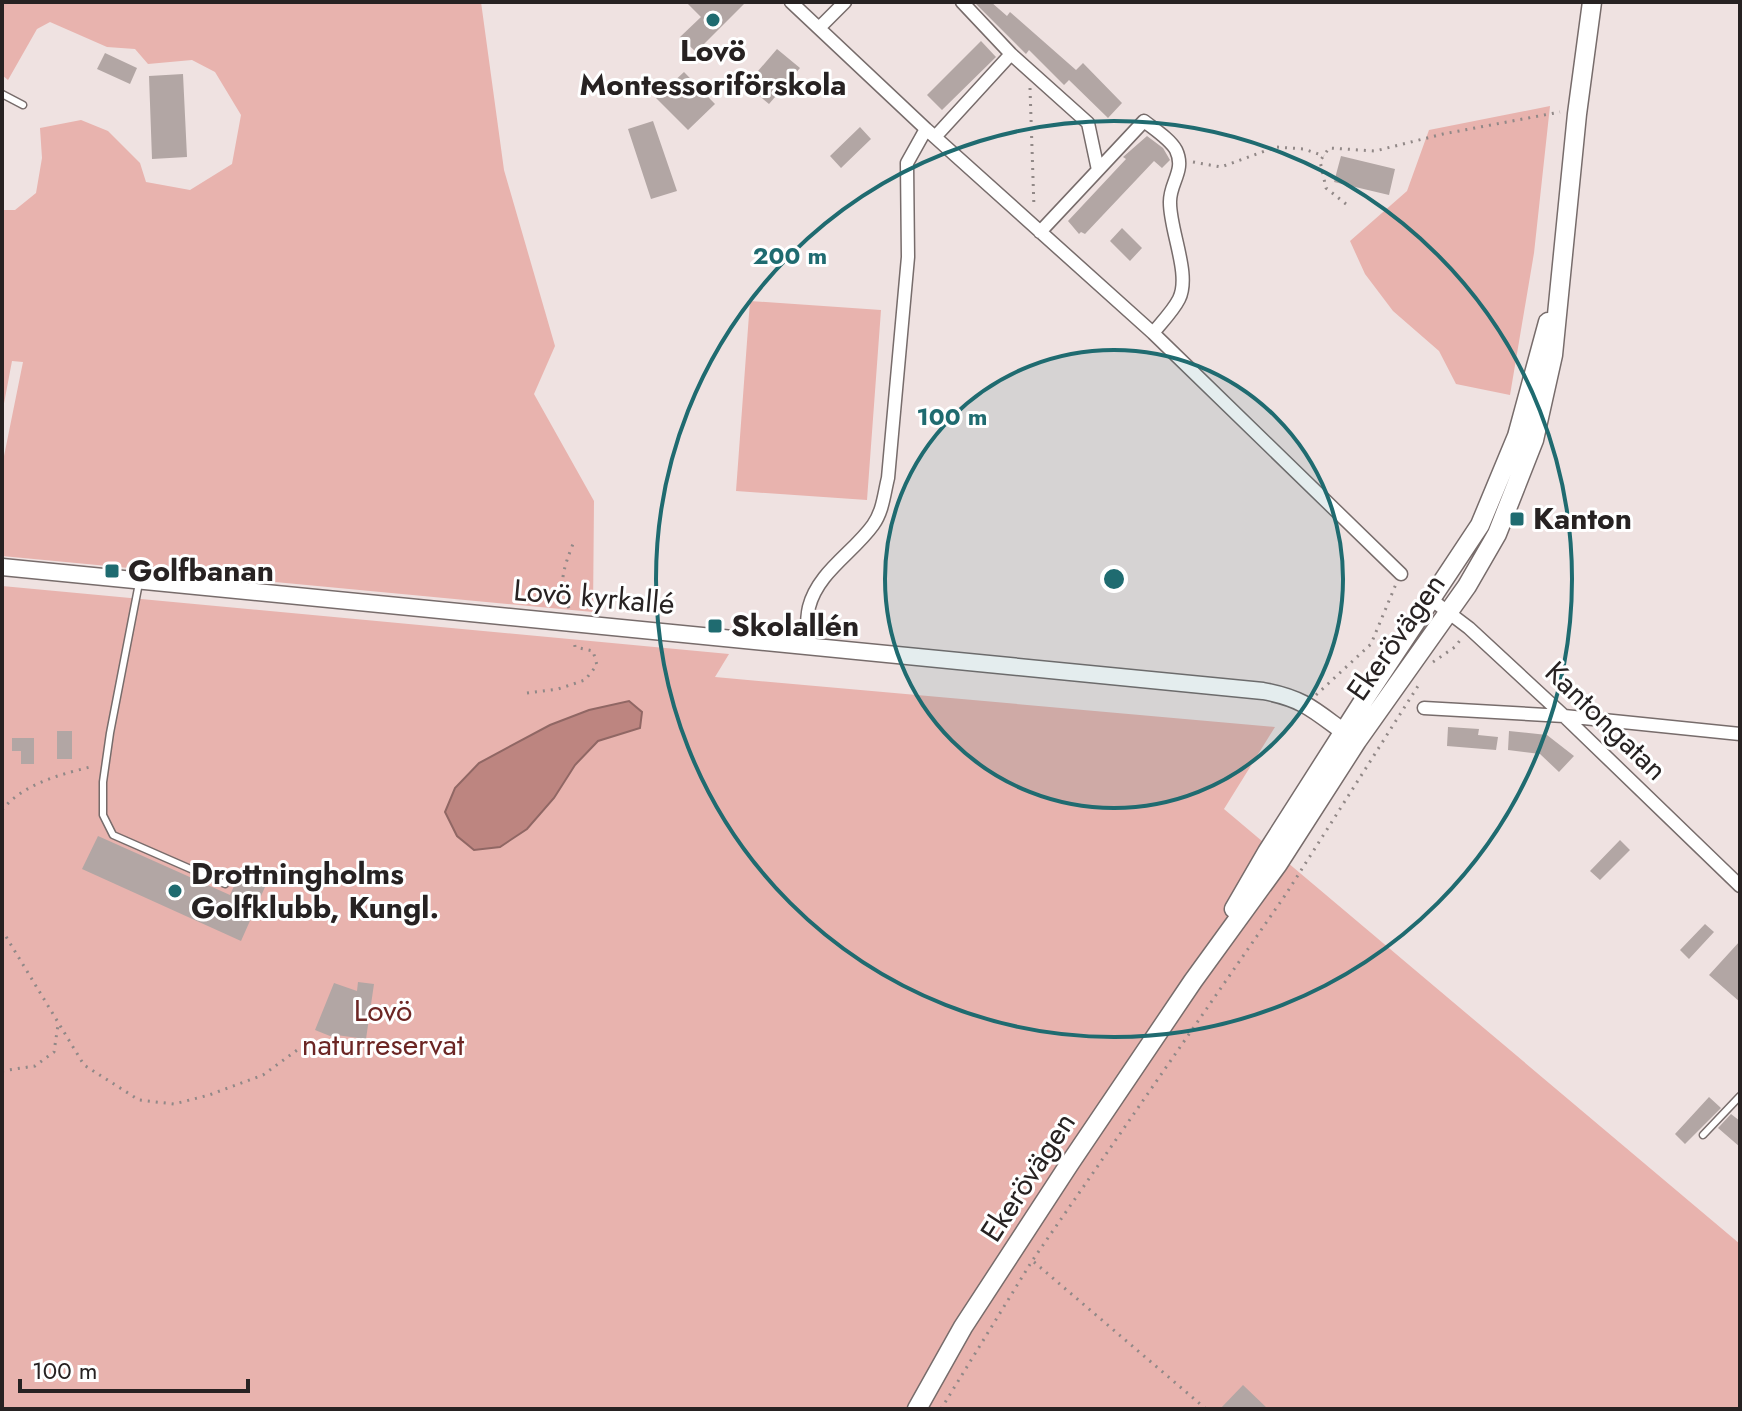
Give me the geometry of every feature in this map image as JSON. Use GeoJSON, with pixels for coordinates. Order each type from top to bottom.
{"type":"FeatureCollection","features":[{"type":"Feature","properties":{"kind":"main road","name":"Ekerövägen"},"geometry":{"type":"LineString","coordinates":[[1350,737],[1467,586],[1497,534],[1534,440],[1553,355],[1577,114],[1592,2]]}},
{"type":"Feature","properties":{"kind":"main road","name":"Ekerövägen"},"geometry":{"type":"LineString","coordinates":[[917,1409],[963,1327],[1015,1247],[1193,981],[1278,864],[1350,737],[1480,525],[1517,436],[1558,289]]}},
{"type":"Feature","properties":{"kind":"street"},"geometry":{"type":"LineString","coordinates":[[791,2],[930,133],[1153,333],[1401,574]]}},
{"type":"Feature","properties":{"kind":"street"},"geometry":{"type":"LineString","coordinates":[[819,28],[845,2]]}},
{"type":"Feature","properties":{"kind":"street"},"geometry":{"type":"LineString","coordinates":[[962,2],[1011,54],[1088,123],[1098,170]]}},
{"type":"Feature","properties":{"kind":"street"},"geometry":{"type":"LineString","coordinates":[[807,645],[809,607],[825,575],[846,557],[874,524],[888,478],[908,257],[907,163],[930,133],[1011,54]]}},
{"type":"Feature","properties":{"kind":"street"},"geometry":{"type":"LineString","coordinates":[[1037,229],[1144,121],[1175,149],[1181,169],[1169,199],[1172,229],[1183,273],[1180,298],[1153,333]]}},
{"type":"Feature","properties":{"kind":"street","name":"Lovö kyrkallé"},"geometry":{"type":"LineString","coordinates":[[2,567],[1263,691],[1289,696],[1307,704],[1350,737]]}},
{"type":"Feature","properties":{"kind":"street","name":"Kantongatan"},"geometry":{"type":"LineString","coordinates":[[1432,600],[1469,628],[1564,716],[1740,886]]}},
{"type":"Feature","properties":{"kind":"street"},"geometry":{"type":"LineString","coordinates":[[1424,708],[1564,716],[1740,734]]}},
{"type":"Feature","properties":{"kind":"lane"},"geometry":{"type":"LineString","coordinates":[[2,94],[23,105]]}},
{"type":"Feature","properties":{"kind":"lane"},"geometry":{"type":"LineString","coordinates":[[140,579],[110,733],[103,815],[113,835],[225,884]]}},
{"type":"Feature","properties":{"kind":"lane"},"geometry":{"type":"LineString","coordinates":[[132,629],[143,631]]}},
{"type":"Feature","properties":{"kind":"lane"},"geometry":{"type":"LineString","coordinates":[[110,733],[120,736]]}},
{"type":"Feature","properties":{"kind":"lane"},"geometry":{"type":"LineString","coordinates":[[1703,1135],[1740,1096]]}},
{"type":"Feature","properties":{"kind":"path"},"geometry":{"type":"LineString","coordinates":[[1030,72],[1037,229]]}},
{"type":"Feature","properties":{"kind":"path"},"geometry":{"type":"LineString","coordinates":[[1346,204],[1326,188],[1320,161],[1329,148],[1375,151],[1530,117],[1562,112],[1577,114]]}},
{"type":"Feature","properties":{"kind":"path"},"geometry":{"type":"LineString","coordinates":[[1178,159],[1221,167],[1276,147],[1304,149],[1324,156]]}},
{"type":"Feature","properties":{"kind":"path"},"geometry":{"type":"LineString","coordinates":[[527,693],[558,689],[585,680],[597,665],[593,651],[575,647],[573,615],[561,587],[573,544]]}},
{"type":"Feature","properties":{"kind":"path"},"geometry":{"type":"LineString","coordinates":[[1307,704],[1371,644],[1401,574]]}},
{"type":"Feature","properties":{"kind":"path"},"geometry":{"type":"LineString","coordinates":[[1433,663],[1455,647],[1469,628]]}},
{"type":"Feature","properties":{"kind":"path"},"geometry":{"type":"LineString","coordinates":[[941,1409],[1032,1261],[1286,894],[1425,676]]}},
{"type":"Feature","properties":{"kind":"path"},"geometry":{"type":"LineString","coordinates":[[2,810],[8,802],[50,777],[106,763]]}},
{"type":"Feature","properties":{"kind":"path"},"geometry":{"type":"LineString","coordinates":[[2,930],[84,1065],[139,1100],[174,1104],[209,1095],[263,1075],[304,1045]]}},
{"type":"Feature","properties":{"kind":"path"},"geometry":{"type":"LineString","coordinates":[[2,1071],[35,1066],[54,1052],[58,1025]]}},
{"type":"Feature","properties":{"kind":"path"},"geometry":{"type":"LineString","coordinates":[[1015,1247],[1206,1409]]}},
{"type":"Feature","properties":{"kind":"green space"},"geometry":{"type":"Polygon","coordinates":[[[2,2],[481,2],[504,170],[555,346],[534,394],[594,501],[593,612],[2,556],[2,466],[23,362],[12,361],[2,414],[2,210],[15,210],[36,193],[42,158],[40,128],[81,120],[108,131],[140,163],[146,182],[190,190],[232,164],[241,115],[215,72],[192,60],[148,64],[135,49],[107,47],[50,22],[37,29],[8,80],[2,75],[2,2]]]}},
{"type":"Feature","properties":{"kind":"green space"},"geometry":{"type":"Polygon","coordinates":[[[1550,106],[1534,253],[1510,395],[1456,384],[1439,351],[1393,311],[1365,274],[1350,241],[1407,191],[1429,130],[1550,106]]]}},
{"type":"Feature","properties":{"kind":"green space"},"geometry":{"type":"Polygon","coordinates":[[[750,301],[881,310],[867,500],[736,491],[750,301]]]}},
{"type":"Feature","properties":{"kind":"green space","name":"Lovö naturreservat"},"geometry":{"type":"Polygon","coordinates":[[[2,586],[729,654],[715,677],[1275,727],[1224,809],[1740,1244],[1740,1409],[2,1409],[2,586]]]}},
{"type":"Feature","properties":{"kind":"shaded area"},"geometry":{"type":"Polygon","coordinates":[[[629,701],[642,712],[640,728],[598,741],[575,765],[554,798],[527,829],[500,847],[474,850],[457,836],[445,812],[455,788],[479,763],[550,725],[589,710],[629,701]]]}},
{"type":"Feature","properties":{"kind":"building","name":"Lovö Montessoriförskola"},"geometry":{"type":"Polygon","coordinates":[[[686,2],[746,2],[696,52],[680,37],[701,17],[686,2]]]}},
{"type":"Feature","properties":{"kind":"building"},"geometry":{"type":"Polygon","coordinates":[[[974,2],[991,2],[1007,16],[1010,12],[1076,70],[1083,63],[1122,103],[1108,118],[1069,80],[1064,85],[1029,50],[1026,54],[974,2]]]}},
{"type":"Feature","properties":{"kind":"building"},"geometry":{"type":"Polygon","coordinates":[[[981,41],[996,57],[942,110],[927,95],[981,41]]]}},
{"type":"Feature","properties":{"kind":"building"},"geometry":{"type":"Polygon","coordinates":[[[777,49],[800,68],[769,104],[746,85],[777,49]]]}},
{"type":"Feature","properties":{"kind":"building"},"geometry":{"type":"Polygon","coordinates":[[[105,53],[137,68],[130,84],[97,69],[105,53]]]}},
{"type":"Feature","properties":{"kind":"building"},"geometry":{"type":"Polygon","coordinates":[[[684,72],[715,104],[688,130],[656,98],[684,72]]]}},
{"type":"Feature","properties":{"kind":"building"},"geometry":{"type":"Polygon","coordinates":[[[183,74],[187,157],[152,159],[149,76],[183,74]]]}},
{"type":"Feature","properties":{"kind":"building"},"geometry":{"type":"Polygon","coordinates":[[[653,121],[677,191],[651,199],[628,129],[653,121]]]}},
{"type":"Feature","properties":{"kind":"building"},"geometry":{"type":"Polygon","coordinates":[[[860,127],[871,139],[841,168],[830,156],[860,127]]]}},
{"type":"Feature","properties":{"kind":"building"},"geometry":{"type":"Polygon","coordinates":[[[1147,136],[1163,148],[1170,160],[1162,168],[1154,161],[1085,234],[1079,234],[1068,221],[1126,159],[1123,157],[1147,136]]]}},
{"type":"Feature","properties":{"kind":"building"},"geometry":{"type":"Polygon","coordinates":[[[1341,156],[1395,169],[1389,195],[1334,182],[1341,156]]]}},
{"type":"Feature","properties":{"kind":"building"},"geometry":{"type":"Polygon","coordinates":[[[1122,228],[1142,248],[1130,261],[1110,241],[1122,228]]]}},
{"type":"Feature","properties":{"kind":"building"},"geometry":{"type":"Polygon","coordinates":[[[1448,727],[1479,729],[1478,735],[1498,737],[1496,750],[1447,746],[1448,727]]]}},
{"type":"Feature","properties":{"kind":"building"},"geometry":{"type":"Polygon","coordinates":[[[57,731],[72,731],[72,759],[57,759],[57,731]]]}},
{"type":"Feature","properties":{"kind":"building"},"geometry":{"type":"Polygon","coordinates":[[[1509,731],[1547,735],[1574,756],[1559,772],[1540,754],[1508,750],[1509,731]]]}},
{"type":"Feature","properties":{"kind":"building"},"geometry":{"type":"Polygon","coordinates":[[[12,738],[34,738],[34,764],[21,764],[21,751],[12,751],[12,738]]]}},
{"type":"Feature","properties":{"kind":"building","name":"Drottningholms Golfklubb, Kungl."},"geometry":{"type":"Polygon","coordinates":[[[98,836],[230,895],[239,875],[265,887],[241,941],[82,869],[98,836]]]}},
{"type":"Feature","properties":{"kind":"building"},"geometry":{"type":"Polygon","coordinates":[[[1620,840],[1630,850],[1600,880],[1590,871],[1620,840]]]}},
{"type":"Feature","properties":{"kind":"building"},"geometry":{"type":"Polygon","coordinates":[[[1705,924],[1714,932],[1689,959],[1680,950],[1705,924]]]}},
{"type":"Feature","properties":{"kind":"building"},"geometry":{"type":"Polygon","coordinates":[[[1740,941],[1740,1002],[1709,975],[1740,941]]]}},
{"type":"Feature","properties":{"kind":"building"},"geometry":{"type":"Polygon","coordinates":[[[358,982],[374,984],[366,1039],[336,1035],[335,1038],[315,1030],[334,983],[357,991],[358,982]]]}},
{"type":"Feature","properties":{"kind":"building"},"geometry":{"type":"Polygon","coordinates":[[[1709,1097],[1721,1108],[1685,1144],[1675,1134],[1709,1097]]]}},
{"type":"Feature","properties":{"kind":"building"},"geometry":{"type":"Polygon","coordinates":[[[1731,1114],[1740,1121],[1740,1147],[1718,1128],[1731,1114]]]}},
{"type":"Feature","properties":{"kind":"building"},"geometry":{"type":"Polygon","coordinates":[[[1243,1385],[1268,1409],[1220,1409],[1243,1385]]]}},
{"type":"Feature","properties":{"kind":"place","name":"Lovö Montessoriförskola"},"geometry":{"type":"Point","coordinates":[713,20]}},
{"type":"Feature","properties":{"kind":"place","name":"Kanton"},"geometry":{"type":"Point","coordinates":[1517,519]}},
{"type":"Feature","properties":{"kind":"place","name":"Golfbanan"},"geometry":{"type":"Point","coordinates":[112,571]}},
{"type":"Feature","properties":{"kind":"place","name":"Skolallén"},"geometry":{"type":"Point","coordinates":[715,626]}},
{"type":"Feature","properties":{"kind":"place","name":"Drottningholms Golfklubb, Kungl."},"geometry":{"type":"Point","coordinates":[175,891]}}]}
